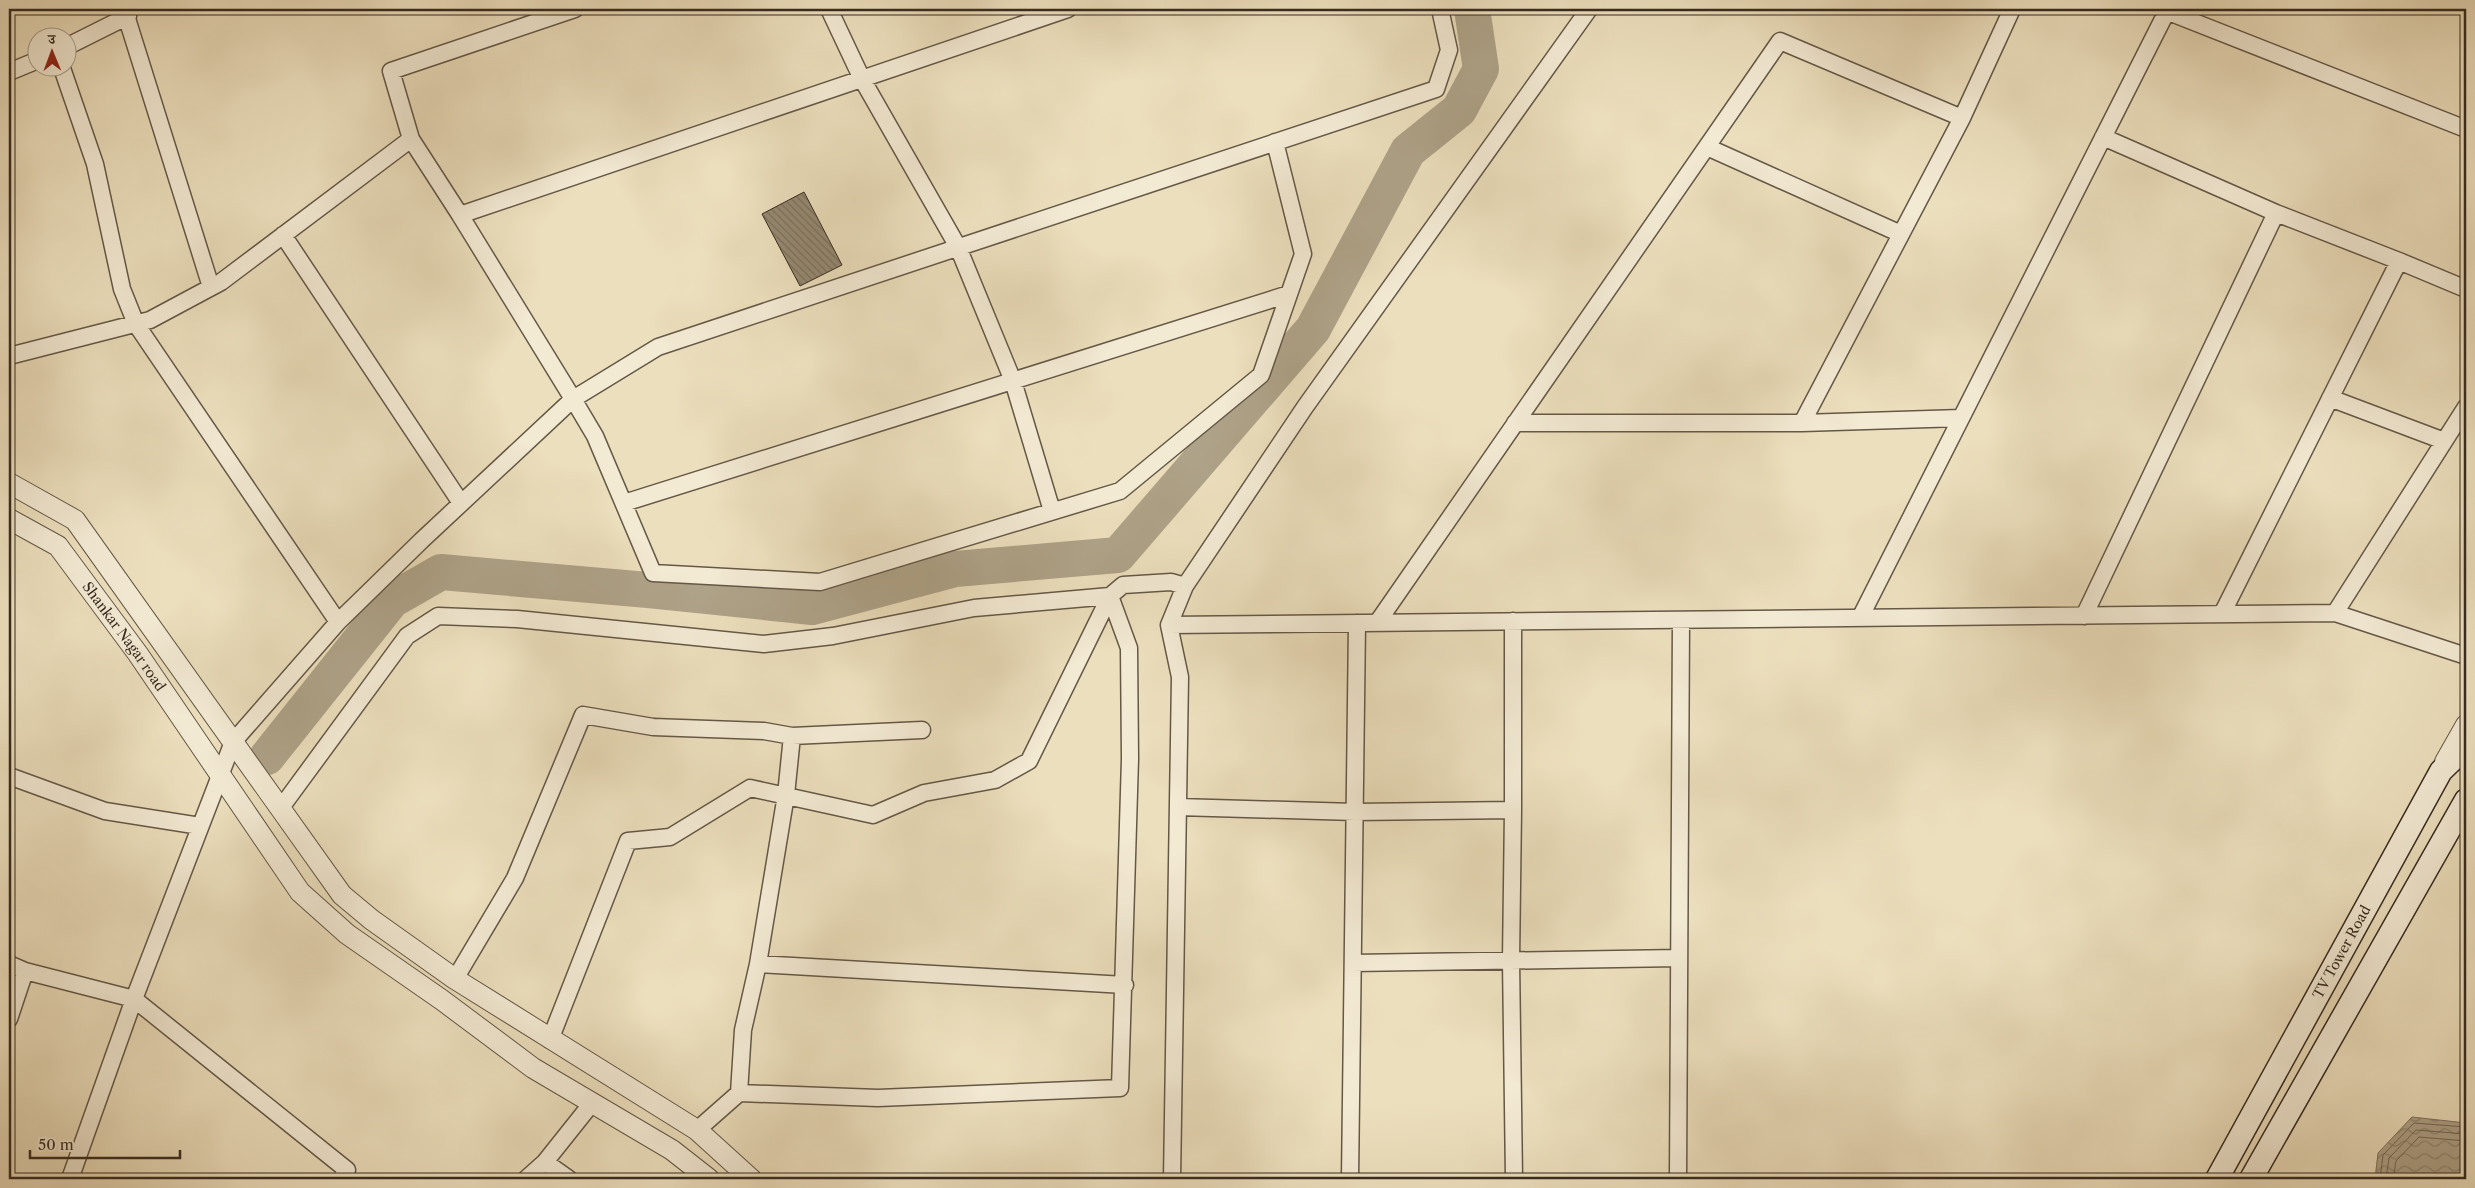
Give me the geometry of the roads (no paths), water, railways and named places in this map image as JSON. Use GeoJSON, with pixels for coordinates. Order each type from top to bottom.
{"type":"FeatureCollection","features":[{"type":"Feature","properties":{"kind":"main road"},"geometry":{"type":"LineString","coordinates":[[2441,771],[2466,747]]}},
{"type":"Feature","properties":{"kind":"main road","name":"TV Tower Road"},"geometry":{"type":"LineString","coordinates":[[2217,1179],[2441,771]]}},
{"type":"Feature","properties":{"kind":"main road"},"geometry":{"type":"LineString","coordinates":[[2251,1179],[2466,800]]}},
{"type":"Feature","properties":{"kind":"street"},"geometry":{"type":"LineString","coordinates":[[575,9],[391,71],[411,139],[460,215],[595,436],[652,573],[820,582],[1120,490],[1261,375],[1303,254],[1275,142]]}},
{"type":"Feature","properties":{"kind":"street"},"geometry":{"type":"LineString","coordinates":[[829,9],[862,79],[958,247],[1013,381],[1052,511]]}},
{"type":"Feature","properties":{"kind":"street"},"geometry":{"type":"LineString","coordinates":[[460,215],[1068,9]]}},
{"type":"Feature","properties":{"kind":"street"},"geometry":{"type":"LineString","coordinates":[[70,1179],[134,999],[219,774],[233,742],[338,622],[460,503],[573,399],[658,347],[1436,89],[1449,50],[1440,9]]}},
{"type":"Feature","properties":{"kind":"street"},"geometry":{"type":"LineString","coordinates":[[1172,1179],[1180,677],[1169,625],[1185,586],[1305,407],[1589,9]]}},
{"type":"Feature","properties":{"kind":"street"},"geometry":{"type":"LineString","coordinates":[[1802,423],[1962,118],[2012,9]]}},
{"type":"Feature","properties":{"kind":"street"},"geometry":{"type":"LineString","coordinates":[[1860,618],[2103,137],[2164,10],[2466,129]]}},
{"type":"Feature","properties":{"kind":"street"},"geometry":{"type":"LineString","coordinates":[[78,40],[126,12],[212,287]]}},
{"type":"Feature","properties":{"kind":"street"},"geometry":{"type":"LineString","coordinates":[[1377,623],[1780,41],[1962,118]]}},
{"type":"Feature","properties":{"kind":"street"},"geometry":{"type":"LineString","coordinates":[[9,72],[28,64]]}},
{"type":"Feature","properties":{"kind":"street"},"geometry":{"type":"LineString","coordinates":[[65,78],[95,164],[122,290],[136,324],[338,622]]}},
{"type":"Feature","properties":{"kind":"street"},"geometry":{"type":"LineString","coordinates":[[2103,137],[2276,213],[2466,288]]}},
{"type":"Feature","properties":{"kind":"street"},"geometry":{"type":"LineString","coordinates":[[9,356],[150,320],[212,287],[411,139]]}},
{"type":"Feature","properties":{"kind":"street"},"geometry":{"type":"LineString","coordinates":[[1707,147],[1901,234]]}},
{"type":"Feature","properties":{"kind":"street"},"geometry":{"type":"LineString","coordinates":[[2084,616],[2276,213]]}},
{"type":"Feature","properties":{"kind":"street"},"geometry":{"type":"LineString","coordinates":[[283,235],[460,503]]}},
{"type":"Feature","properties":{"kind":"street"},"geometry":{"type":"LineString","coordinates":[[2222,614],[2399,261]]}},
{"type":"Feature","properties":{"kind":"street"},"geometry":{"type":"LineString","coordinates":[[624,504],[1289,294]]}},
{"type":"Feature","properties":{"kind":"street"},"geometry":{"type":"LineString","coordinates":[[2330,398],[2444,441]]}},
{"type":"Feature","properties":{"kind":"street"},"geometry":{"type":"LineString","coordinates":[[2336,613],[2466,407]]}},
{"type":"Feature","properties":{"kind":"street"},"geometry":{"type":"LineString","coordinates":[[1516,422],[1802,423],[1961,418]]}},
{"type":"Feature","properties":{"kind":"street"},"geometry":{"type":"LineString","coordinates":[[9,483],[75,520],[342,895],[372,920],[456,979],[550,1040],[697,1130],[751,1179]]}},
{"type":"Feature","properties":{"kind":"street","name":"Shankar Nagar road"},"geometry":{"type":"LineString","coordinates":[[9,519],[58,546],[138,654],[300,892],[347,934],[442,1000],[533,1068],[672,1150],[709,1179]]}},
{"type":"Feature","properties":{"kind":"street"},"geometry":{"type":"LineString","coordinates":[[550,1040],[628,841],[670,837],[750,788],[873,815],[924,793],[995,780],[1029,761],[1110,596],[1123,585],[1171,582],[1185,586]]}},
{"type":"Feature","properties":{"kind":"street"},"geometry":{"type":"LineString","coordinates":[[280,809],[406,636],[438,616],[517,619],[764,644],[833,636],[974,608],[1110,596]]}},
{"type":"Feature","properties":{"kind":"street"},"geometry":{"type":"LineString","coordinates":[[697,1130],[739,1093],[878,1098],[1120,1088],[1125,986],[1130,759],[1129,648],[1110,596]]}},
{"type":"Feature","properties":{"kind":"street"},"geometry":{"type":"LineString","coordinates":[[1169,625],[2336,613],[2466,656]]}},
{"type":"Feature","properties":{"kind":"street"},"geometry":{"type":"LineString","coordinates":[[1678,1179],[1681,620]]}},
{"type":"Feature","properties":{"kind":"street"},"geometry":{"type":"LineString","coordinates":[[1513,621],[1514,810],[1510,960],[1514,1179]]}},
{"type":"Feature","properties":{"kind":"street"},"geometry":{"type":"LineString","coordinates":[[1350,1179],[1357,623]]}},
{"type":"Feature","properties":{"kind":"street"},"geometry":{"type":"LineString","coordinates":[[456,979],[515,878],[583,715],[653,727],[764,731],[792,736],[922,730]]}},
{"type":"Feature","properties":{"kind":"street","name":"TV Tower Road"},"geometry":{"type":"LineString","coordinates":[[2441,771],[2466,725]]}},
{"type":"Feature","properties":{"kind":"street"},"geometry":{"type":"LineString","coordinates":[[739,1093],[743,1030],[758,964],[786,796],[792,736]]}},
{"type":"Feature","properties":{"kind":"street"},"geometry":{"type":"LineString","coordinates":[[9,776],[105,811],[200,826]]}},
{"type":"Feature","properties":{"kind":"street"},"geometry":{"type":"LineString","coordinates":[[1178,807],[1355,812],[1514,810]]}},
{"type":"Feature","properties":{"kind":"street"},"geometry":{"type":"LineString","coordinates":[[1353,962],[1679,958]]}},
{"type":"Feature","properties":{"kind":"street"},"geometry":{"type":"LineString","coordinates":[[9,964],[25,971],[134,999],[348,1176]]}},
{"type":"Feature","properties":{"kind":"street"},"geometry":{"type":"LineString","coordinates":[[758,964],[1125,986]]}},
{"type":"Feature","properties":{"kind":"street"},"geometry":{"type":"LineString","coordinates":[[9,1019],[25,971]]}},
{"type":"Feature","properties":{"kind":"street"},"geometry":{"type":"LineString","coordinates":[[526,1179],[545,1162],[592,1103]]}},
{"type":"Feature","properties":{"kind":"street"},"geometry":{"type":"LineString","coordinates":[[545,1162],[569,1179]]}},
{"type":"Feature","properties":{"kind":"water"},"geometry":{"type":"Polygon","coordinates":[[[2412,1117],[2466,1123],[2466,1179],[2375,1179],[2378,1153],[2412,1117]]]}},
{"type":"Feature","properties":{"kind":"waterway"},"geometry":{"type":"LineString","coordinates":[[267,757],[392,600],[441,572],[648,590],[812,607],[955,569],[1118,555],[1313,329],[1408,151],[1459,110],[1481,69],[1472,9]]}}]}
